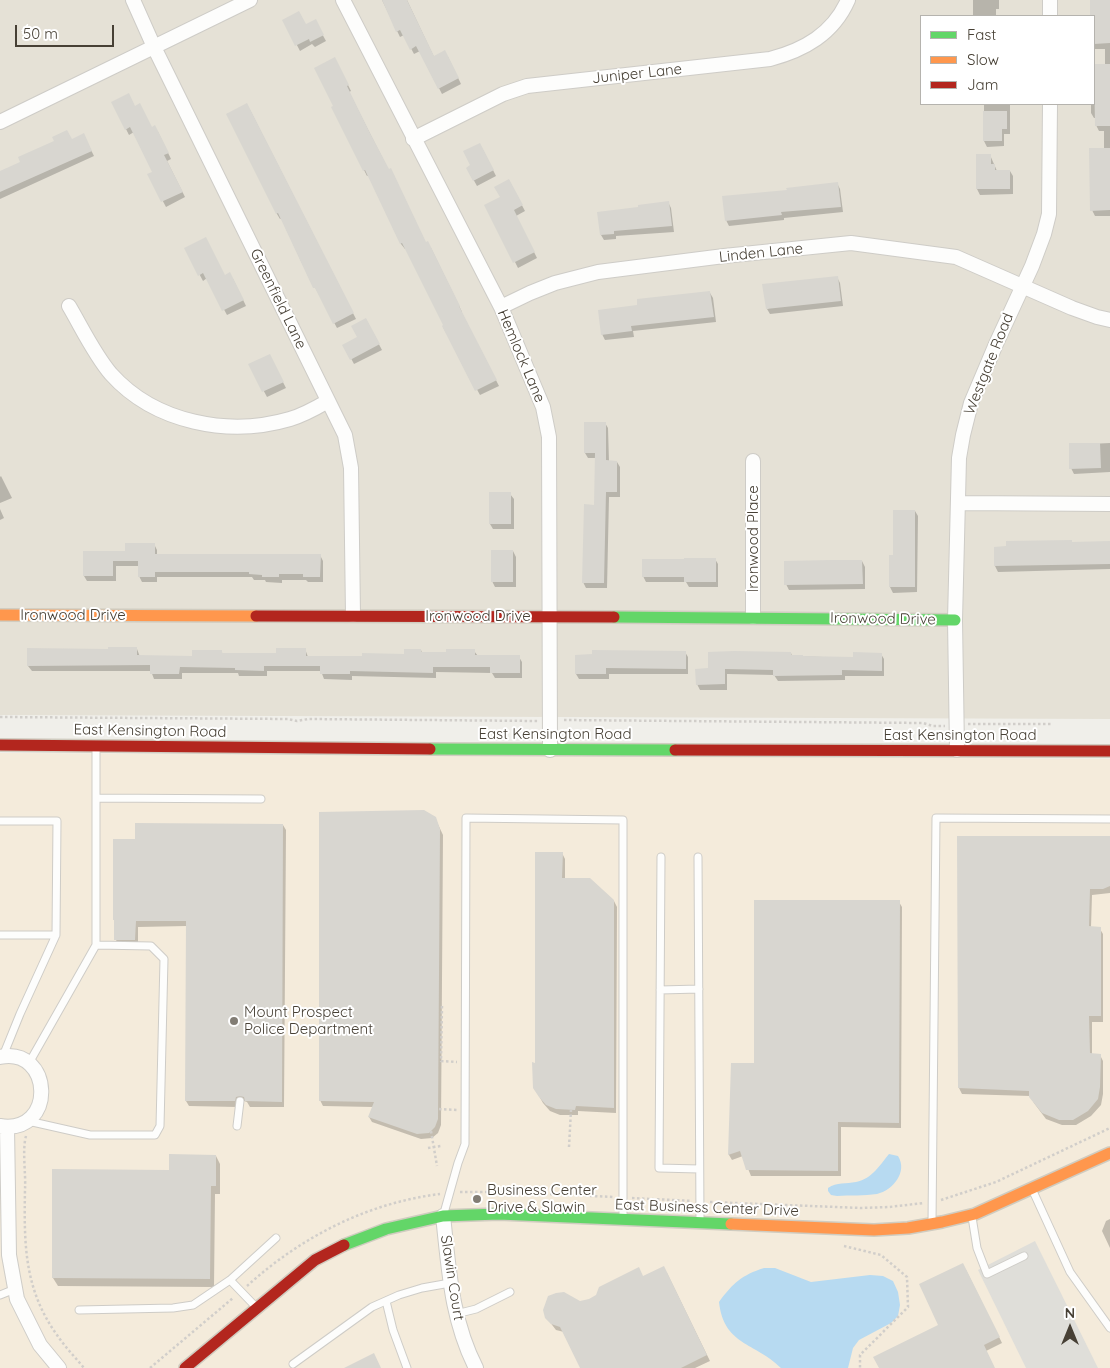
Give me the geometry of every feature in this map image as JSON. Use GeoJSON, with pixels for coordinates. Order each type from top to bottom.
{"type":"FeatureCollection","features":[{"type":"Feature","properties":{"kind":"street","name":"Greenfield Lane"},"geometry":{"type":"LineString","coordinates":[[133,0],[154,47],[345,435],[351,468],[353,615]]}},
{"type":"Feature","properties":{"kind":"street"},"geometry":{"type":"LineString","coordinates":[[0,122],[12,118],[250,0]]}},
{"type":"Feature","properties":{"kind":"street","name":"Hemlock Lane"},"geometry":{"type":"LineString","coordinates":[[343,0],[500,307],[534,381],[547,421],[549,437],[550,750]]}},
{"type":"Feature","properties":{"kind":"street","name":"Juniper Lane"},"geometry":{"type":"LineString","coordinates":[[413,139],[503,94],[527,86],[770,59],[788,54],[808,46],[820,37],[832,26],[843,11],[848,0]]}},
{"type":"Feature","properties":{"kind":"street"},"geometry":{"type":"LineString","coordinates":[[1050,0],[1050,15]]}},
{"type":"Feature","properties":{"kind":"street","name":"Westgate Road"},"geometry":{"type":"LineString","coordinates":[[957,750],[955,620],[959,458],[971,403],[1032,266],[1044,234],[1048,214],[1050,105]]}},
{"type":"Feature","properties":{"kind":"street","name":"Linden Lane"},"geometry":{"type":"LineString","coordinates":[[500,307],[555,283],[598,272],[724,256],[851,243],[956,257],[1072,308],[1097,318],[1110,320]]}},
{"type":"Feature","properties":{"kind":"street"},"geometry":{"type":"LineString","coordinates":[[69,306],[111,374],[142,400],[170,414],[226,427],[251,426],[291,419],[309,412],[328,401]]}},
{"type":"Feature","properties":{"kind":"street","name":"Ironwood Place"},"geometry":{"type":"LineString","coordinates":[[753,461],[753,617]]}},
{"type":"Feature","properties":{"kind":"street"},"geometry":{"type":"LineString","coordinates":[[959,503],[1110,504]]}},
{"type":"Feature","properties":{"kind":"street","name":"Ironwood Drive"},"geometry":{"type":"LineString","coordinates":[[0,615],[753,617],[955,620]]}},
{"type":"Feature","properties":{"kind":"street","name":"East Kensington Road"},"geometry":{"type":"LineString","coordinates":[[0,745],[550,750],[1110,751]]}},
{"type":"Feature","properties":{"kind":"street"},"geometry":{"type":"LineString","coordinates":[[2,1056],[12,1056],[28,1063],[36,1071],[41,1081],[43,1092],[41,1103],[31,1122],[4,1127],[4,1206],[9,1256],[17,1300],[40,1345],[59,1368]]}},
{"type":"Feature","properties":{"kind":"street","name":"East Business Center Drive"},"geometry":{"type":"LineString","coordinates":[[185,1368],[315,1260],[349,1242],[386,1229],[443,1216],[499,1214],[874,1230],[908,1228],[972,1214],[1110,1153]]}},
{"type":"Feature","properties":{"kind":"street","name":"Slawin Court"},"geometry":{"type":"LineString","coordinates":[[443,1216],[450,1283],[456,1314],[464,1345],[476,1368]]}},
{"type":"Feature","properties":{"kind":"lane"},"geometry":{"type":"LineString","coordinates":[[28,1063],[96,945],[96,746]]}},
{"type":"Feature","properties":{"kind":"lane"},"geometry":{"type":"LineString","coordinates":[[96,798],[261,799]]}},
{"type":"Feature","properties":{"kind":"lane"},"geometry":{"type":"LineString","coordinates":[[443,1216],[465,1144],[466,818],[623,820],[622,1220]]}},
{"type":"Feature","properties":{"kind":"lane"},"geometry":{"type":"LineString","coordinates":[[932,1224],[936,818],[1110,819]]}},
{"type":"Feature","properties":{"kind":"lane"},"geometry":{"type":"LineString","coordinates":[[0,821],[56,821],[56,935],[2,1056]]}},
{"type":"Feature","properties":{"kind":"lane"},"geometry":{"type":"LineString","coordinates":[[661,857],[659,1168],[700,1169]]}},
{"type":"Feature","properties":{"kind":"lane"},"geometry":{"type":"LineString","coordinates":[[698,858],[700,1223]]}},
{"type":"Feature","properties":{"kind":"lane"},"geometry":{"type":"LineString","coordinates":[[0,934],[56,935]]}},
{"type":"Feature","properties":{"kind":"lane"},"geometry":{"type":"LineString","coordinates":[[31,1122],[90,1135],[155,1135],[160,1126],[164,959],[151,946],[96,945]]}},
{"type":"Feature","properties":{"kind":"lane"},"geometry":{"type":"LineString","coordinates":[[660,990],[699,989]]}},
{"type":"Feature","properties":{"kind":"lane"},"geometry":{"type":"LineString","coordinates":[[237,1126],[240,1101]]}},
{"type":"Feature","properties":{"kind":"lane"},"geometry":{"type":"LineString","coordinates":[[1032,1189],[1070,1272],[1110,1328]]}},
{"type":"Feature","properties":{"kind":"lane"},"geometry":{"type":"LineString","coordinates":[[972,1214],[977,1248],[987,1274],[1024,1256]]}},
{"type":"Feature","properties":{"kind":"lane"},"geometry":{"type":"LineString","coordinates":[[79,1310],[173,1308],[193,1305],[230,1280],[276,1238]]}},
{"type":"Feature","properties":{"kind":"lane"},"geometry":{"type":"LineString","coordinates":[[230,1280],[257,1308]]}},
{"type":"Feature","properties":{"kind":"lane"},"geometry":{"type":"LineString","coordinates":[[293,1364],[372,1307],[422,1288],[450,1283]]}},
{"type":"Feature","properties":{"kind":"lane"},"geometry":{"type":"LineString","coordinates":[[0,1295],[15,1289]]}},
{"type":"Feature","properties":{"kind":"lane"},"geometry":{"type":"LineString","coordinates":[[456,1314],[476,1309],[510,1292]]}},
{"type":"Feature","properties":{"kind":"lane"},"geometry":{"type":"LineString","coordinates":[[386,1301],[393,1330],[407,1368]]}},
{"type":"Feature","properties":{"kind":"path"},"geometry":{"type":"LineString","coordinates":[[0,717],[288,719],[297,721],[550,720],[923,723],[933,726],[1051,724]]}},
{"type":"Feature","properties":{"kind":"path"},"geometry":{"type":"LineString","coordinates":[[442,1006],[441,1061],[466,1062]]}},
{"type":"Feature","properties":{"kind":"path"},"geometry":{"type":"LineString","coordinates":[[439,1109],[465,1110]]}},
{"type":"Feature","properties":{"kind":"path"},"geometry":{"type":"LineString","coordinates":[[570,1147],[571,1110]]}},
{"type":"Feature","properties":{"kind":"path"},"geometry":{"type":"LineString","coordinates":[[31,1122],[25,1140],[25,1243],[28,1268],[35,1293],[44,1314],[56,1335],[84,1368]]}},
{"type":"Feature","properties":{"kind":"path"},"geometry":{"type":"LineString","coordinates":[[431,1131],[437,1166]]}},
{"type":"Feature","properties":{"kind":"path"},"geometry":{"type":"LineString","coordinates":[[428,1148],[441,1146]]}},
{"type":"Feature","properties":{"kind":"path"},"geometry":{"type":"LineString","coordinates":[[845,1246],[881,1255],[907,1277],[908,1307],[860,1355],[860,1368]]}},
{"type":"Feature","properties":{"kind":"shaded area"},"geometry":{"type":"Polygon","coordinates":[[[0,0],[1110,0],[1110,719],[0,715],[0,0]]]}},
{"type":"Feature","properties":{"kind":"shaded area"},"geometry":{"type":"Polygon","coordinates":[[[0,753],[1110,759],[1110,1368],[0,1368],[0,753]]]}},
{"type":"Feature","properties":{"kind":"shaded area"},"geometry":{"type":"Polygon","coordinates":[[[1035,1241],[1098,1368],[1026,1368],[978,1270],[1035,1241]]]}},
{"type":"Feature","properties":{"kind":"water"},"geometry":{"type":"Polygon","coordinates":[[[889,1154],[898,1156],[901,1168],[897,1180],[888,1189],[877,1194],[837,1196],[831,1195],[828,1191],[828,1188],[835,1185],[856,1182],[867,1178],[889,1154]]]}},
{"type":"Feature","properties":{"kind":"water"},"geometry":{"type":"Polygon","coordinates":[[[764,1268],[775,1268],[811,1282],[870,1275],[883,1276],[893,1281],[898,1292],[900,1305],[898,1316],[891,1323],[859,1340],[853,1348],[848,1368],[781,1368],[734,1335],[727,1327],[722,1316],[719,1302],[738,1280],[764,1268]]]}},
{"type":"Feature","properties":{"kind":"building"},"geometry":{"type":"Polygon","coordinates":[[[382,0],[407,0],[434,56],[445,50],[459,78],[438,89],[416,46],[410,50],[400,30],[396,32],[382,0]]]}},
{"type":"Feature","properties":{"kind":"building"},"geometry":{"type":"Polygon","coordinates":[[[1090,0],[1110,0],[1110,43],[1095,44],[1095,15],[1090,15],[1090,0]]]}},
{"type":"Feature","properties":{"kind":"building"},"geometry":{"type":"Polygon","coordinates":[[[299,11],[306,24],[316,19],[324,35],[310,42],[309,39],[295,46],[282,20],[299,11]]]}},
{"type":"Feature","properties":{"kind":"building"},"geometry":{"type":"Polygon","coordinates":[[[335,57],[370,133],[389,169],[391,168],[426,242],[428,241],[497,380],[475,391],[402,243],[400,244],[365,170],[363,171],[331,107],[333,106],[314,68],[335,57]]]}},
{"type":"Feature","properties":{"kind":"building"},"geometry":{"type":"Polygon","coordinates":[[[1095,64],[1110,64],[1110,126],[1095,126],[1095,64]]]}},
{"type":"Feature","properties":{"kind":"building"},"geometry":{"type":"Polygon","coordinates":[[[129,93],[135,106],[140,103],[152,127],[155,125],[169,153],[164,155],[183,192],[161,202],[147,174],[152,172],[130,127],[125,130],[111,102],[129,93]]]}},
{"type":"Feature","properties":{"kind":"building"},"geometry":{"type":"Polygon","coordinates":[[[247,103],[354,313],[333,324],[226,114],[247,103]]]}},
{"type":"Feature","properties":{"kind":"building"},"geometry":{"type":"Polygon","coordinates":[[[983,111],[1007,111],[1007,129],[1002,129],[1002,141],[983,141],[983,111]]]}},
{"type":"Feature","properties":{"kind":"building"},"geometry":{"type":"Polygon","coordinates":[[[67,130],[72,139],[84,133],[92,151],[0,192],[0,171],[20,162],[18,157],[54,141],[52,137],[67,130]]]}},
{"type":"Feature","properties":{"kind":"building"},"geometry":{"type":"Polygon","coordinates":[[[480,143],[494,170],[473,181],[466,168],[470,165],[463,151],[480,143]]]}},
{"type":"Feature","properties":{"kind":"building"},"geometry":{"type":"Polygon","coordinates":[[[1089,148],[1110,148],[1110,210],[1090,211],[1089,148]]]}},
{"type":"Feature","properties":{"kind":"building"},"geometry":{"type":"Polygon","coordinates":[[[976,154],[991,154],[991,164],[995,164],[995,170],[1010,170],[1010,189],[976,189],[976,154]]]}},
{"type":"Feature","properties":{"kind":"building"},"geometry":{"type":"Polygon","coordinates":[[[509,179],[523,205],[514,210],[535,252],[513,263],[484,205],[500,197],[494,187],[509,179]]]}},
{"type":"Feature","properties":{"kind":"building"},"geometry":{"type":"Polygon","coordinates":[[[838,182],[841,207],[781,212],[782,215],[725,221],[722,196],[787,190],[786,188],[838,182]]]}},
{"type":"Feature","properties":{"kind":"building"},"geometry":{"type":"Polygon","coordinates":[[[669,201],[672,226],[614,231],[614,234],[600,235],[597,212],[669,201]]]}},
{"type":"Feature","properties":{"kind":"building"},"geometry":{"type":"Polygon","coordinates":[[[206,237],[225,275],[230,272],[244,300],[222,311],[203,273],[198,276],[184,248],[206,237]]]}},
{"type":"Feature","properties":{"kind":"building"},"geometry":{"type":"Polygon","coordinates":[[[838,276],[841,301],[766,309],[762,284],[838,276]]]}},
{"type":"Feature","properties":{"kind":"building"},"geometry":{"type":"Polygon","coordinates":[[[710,291],[714,317],[631,326],[632,331],[601,335],[598,310],[637,305],[637,299],[710,291]]]}},
{"type":"Feature","properties":{"kind":"building"},"geometry":{"type":"Polygon","coordinates":[[[366,318],[380,344],[350,360],[342,345],[357,337],[351,326],[366,318]]]}},
{"type":"Feature","properties":{"kind":"building"},"geometry":{"type":"Polygon","coordinates":[[[270,354],[284,382],[262,392],[248,364],[270,354]]]}},
{"type":"Feature","properties":{"kind":"building"},"geometry":{"type":"Polygon","coordinates":[[[584,422],[606,422],[606,460],[617,461],[617,492],[606,492],[604,583],[582,583],[584,504],[594,505],[595,453],[584,453],[584,422]]]}},
{"type":"Feature","properties":{"kind":"building"},"geometry":{"type":"Polygon","coordinates":[[[1069,443],[1100,443],[1101,468],[1069,469],[1069,443]]]}},
{"type":"Feature","properties":{"kind":"building"},"geometry":{"type":"Polygon","coordinates":[[[489,492],[511,492],[511,524],[489,524],[489,492]]]}},
{"type":"Feature","properties":{"kind":"building"},"geometry":{"type":"Polygon","coordinates":[[[893,510],[915,510],[915,587],[889,587],[889,555],[893,555],[893,510]]]}},
{"type":"Feature","properties":{"kind":"building"},"geometry":{"type":"Polygon","coordinates":[[[1072,540],[1072,542],[1110,541],[1110,564],[994,566],[994,547],[1006,546],[1006,541],[1072,540]]]}},
{"type":"Feature","properties":{"kind":"building"},"geometry":{"type":"Polygon","coordinates":[[[125,543],[155,543],[155,554],[321,554],[320,577],[303,577],[303,574],[279,574],[279,577],[262,577],[262,575],[249,574],[249,572],[155,572],[155,577],[138,577],[138,561],[113,561],[113,576],[83,576],[83,551],[125,551],[125,543]]]}},
{"type":"Feature","properties":{"kind":"building"},"geometry":{"type":"Polygon","coordinates":[[[491,550],[513,550],[513,582],[491,582],[491,550]]]}},
{"type":"Feature","properties":{"kind":"building"},"geometry":{"type":"Polygon","coordinates":[[[716,558],[716,582],[684,582],[684,577],[642,577],[642,559],[716,558]]]}},
{"type":"Feature","properties":{"kind":"building"},"geometry":{"type":"Polygon","coordinates":[[[862,560],[863,584],[784,585],[784,561],[862,560]]]}},
{"type":"Feature","properties":{"kind":"building"},"geometry":{"type":"Polygon","coordinates":[[[108,647],[137,647],[137,655],[192,656],[192,650],[222,650],[222,653],[276,653],[276,648],[306,648],[306,656],[362,656],[362,653],[404,654],[404,649],[421,649],[421,652],[446,652],[446,649],[475,649],[475,655],[520,655],[520,673],[490,673],[490,667],[433,667],[433,673],[350,671],[350,674],[320,674],[320,666],[264,666],[264,671],[235,670],[235,668],[180,667],[179,674],[150,674],[150,665],[27,666],[27,648],[108,649],[108,647]]]}},
{"type":"Feature","properties":{"kind":"building"},"geometry":{"type":"Polygon","coordinates":[[[592,650],[686,651],[686,669],[606,668],[606,674],[575,674],[575,655],[592,654],[592,650]]]}},
{"type":"Feature","properties":{"kind":"building"},"geometry":{"type":"Polygon","coordinates":[[[708,652],[791,652],[791,655],[803,656],[853,657],[853,652],[882,653],[882,671],[842,670],[842,675],[773,676],[773,670],[725,669],[725,684],[696,685],[695,669],[708,668],[708,652]]]}},
{"type":"Feature","properties":{"kind":"building"},"geometry":{"type":"Polygon","coordinates":[[[424,810],[436,817],[440,829],[438,1119],[435,1127],[429,1133],[417,1134],[368,1117],[374,1102],[319,1101],[319,812],[424,810]]]}},
{"type":"Feature","properties":{"kind":"building","name":"Mount Prospect Police Department"},"geometry":{"type":"Polygon","coordinates":[[[135,823],[283,824],[282,1102],[245,1101],[244,1097],[240,1096],[236,1097],[235,1101],[185,1101],[186,921],[136,921],[135,940],[114,940],[113,839],[135,839],[135,823]]]}},
{"type":"Feature","properties":{"kind":"building"},"geometry":{"type":"Polygon","coordinates":[[[957,836],[1110,836],[1110,886],[1103,889],[1090,889],[1089,926],[1101,927],[1101,1016],[1089,1016],[1090,1053],[1101,1054],[1100,1087],[1098,1099],[1088,1111],[1073,1120],[1059,1120],[1042,1113],[1029,1097],[1029,1091],[958,1088],[957,836]]]}},
{"type":"Feature","properties":{"kind":"building"},"geometry":{"type":"Polygon","coordinates":[[[535,852],[563,852],[562,878],[590,878],[614,900],[614,1108],[576,1106],[575,1110],[556,1109],[546,1105],[533,1088],[532,1062],[535,1063],[535,852]]]}},
{"type":"Feature","properties":{"kind":"building"},"geometry":{"type":"Polygon","coordinates":[[[754,900],[900,900],[899,1123],[838,1122],[838,1171],[746,1170],[740,1151],[728,1155],[731,1063],[754,1063],[754,900]]]}},
{"type":"Feature","properties":{"kind":"building"},"geometry":{"type":"Polygon","coordinates":[[[169,1154],[216,1155],[216,1186],[211,1186],[210,1279],[52,1278],[52,1169],[169,1170],[169,1154]]]}},
{"type":"Feature","properties":{"kind":"building"},"geometry":{"type":"Polygon","coordinates":[[[963,1263],[1000,1337],[984,1345],[995,1368],[879,1368],[873,1357],[938,1325],[919,1284],[963,1263]]]}},
{"type":"Feature","properties":{"kind":"building"},"geometry":{"type":"Polygon","coordinates":[[[664,1266],[707,1355],[681,1368],[580,1368],[560,1327],[551,1324],[545,1318],[543,1310],[548,1296],[564,1292],[580,1301],[589,1299],[596,1295],[599,1287],[639,1267],[643,1276],[664,1266]]]}},
{"type":"Feature","properties":{"kind":"building"},"geometry":{"type":"Polygon","coordinates":[[[374,1353],[381,1368],[344,1368],[374,1353]]]}},
{"type":"Feature","properties":{"kind":"traffic: fast"},"geometry":{"type":"LineString","coordinates":[[614,617],[955,620]]}},
{"type":"Feature","properties":{"kind":"traffic: fast"},"geometry":{"type":"LineString","coordinates":[[430,749],[675,750]]}},
{"type":"Feature","properties":{"kind":"traffic: fast"},"geometry":{"type":"LineString","coordinates":[[344,1245],[386,1229],[443,1216],[499,1214],[731,1224]]}},
{"type":"Feature","properties":{"kind":"traffic: slow"},"geometry":{"type":"LineString","coordinates":[[0,615],[256,616]]}},
{"type":"Feature","properties":{"kind":"traffic: slow"},"geometry":{"type":"LineString","coordinates":[[731,1224],[874,1230],[908,1228],[942,1222],[975,1214],[1110,1153]]}},
{"type":"Feature","properties":{"kind":"traffic: jam"},"geometry":{"type":"LineString","coordinates":[[256,616],[614,617]]}},
{"type":"Feature","properties":{"kind":"traffic: jam"},"geometry":{"type":"LineString","coordinates":[[0,745],[430,749]]}},
{"type":"Feature","properties":{"kind":"traffic: jam"},"geometry":{"type":"LineString","coordinates":[[675,750],[1110,751]]}},
{"type":"Feature","properties":{"kind":"traffic: jam"},"geometry":{"type":"LineString","coordinates":[[185,1368],[315,1260],[344,1245]]}},
{"type":"Feature","properties":{"kind":"place","name":"Mount Prospect Police Department"},"geometry":{"type":"Point","coordinates":[234,1021]}},
{"type":"Feature","properties":{"kind":"place","name":"Business Center Drive & Slawin"},"geometry":{"type":"Point","coordinates":[477,1199]}}]}
